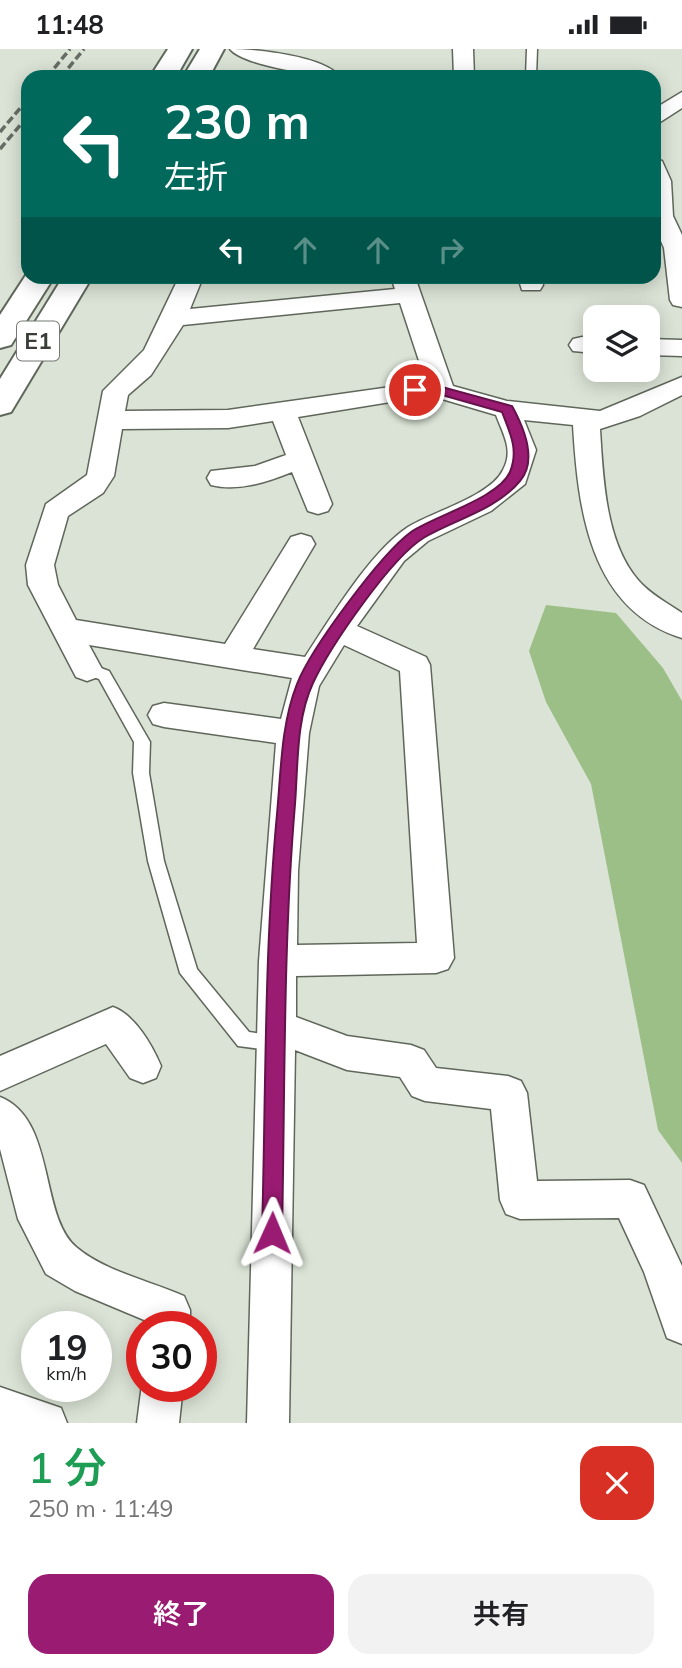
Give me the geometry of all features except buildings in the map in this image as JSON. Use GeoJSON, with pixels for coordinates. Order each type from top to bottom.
{"type":"FeatureCollection","features":[{"type":"Feature","properties":{"kind":"highway"},"geometry":{"type":"LineString","coordinates":[[167,70],[180,49]]}},
{"type":"Feature","properties":{"kind":"highway"},"geometry":{"type":"LineString","coordinates":[[200,70],[212,49]]}},
{"type":"Feature","properties":{"kind":"highway","name":"E1"},"geometry":{"type":"LineString","coordinates":[[0,338],[35,284]]}},
{"type":"Feature","properties":{"kind":"highway","name":"E1"},"geometry":{"type":"LineString","coordinates":[[0,405],[73,284]]}},
{"type":"Feature","properties":{"kind":"street"},"geometry":{"type":"LineString","coordinates":[[240,49],[254,57],[317,70]]}},
{"type":"Feature","properties":{"kind":"street"},"geometry":{"type":"LineString","coordinates":[[463,49],[464,70]]}},
{"type":"Feature","properties":{"kind":"street"},"geometry":{"type":"LineString","coordinates":[[661,114],[682,98]]}},
{"type":"Feature","properties":{"kind":"street"},"geometry":{"type":"LineString","coordinates":[[661,193],[663,216],[676,248],[682,300]]}},
{"type":"Feature","properties":{"kind":"street"},"geometry":{"type":"LineString","coordinates":[[87,669],[43,585],[40,565],[56,511],[93,486],[100,476],[116,391],[133,381],[176,318],[188,284]]}},
{"type":"Feature","properties":{"kind":"street"},"geometry":{"type":"LineString","coordinates":[[176,318],[406,286],[442,391]]}},
{"type":"Feature","properties":{"kind":"street"},"geometry":{"type":"LineString","coordinates":[[660,347],[682,348]]}},
{"type":"Feature","properties":{"kind":"street"},"geometry":{"type":"LineString","coordinates":[[111,420],[228,419],[415,390],[442,391],[508,409],[601,420],[631,410],[682,385]]}},
{"type":"Feature","properties":{"kind":"street"},"geometry":{"type":"LineString","coordinates":[[268,1423],[281,871],[293,733],[304,684],[338,630],[394,554],[418,534],[481,504],[515,477],[523,450],[508,409]]}},
{"type":"Feature","properties":{"kind":"street"},"geometry":{"type":"LineString","coordinates":[[283,411],[318,504]]}},
{"type":"Feature","properties":{"kind":"street"},"geometry":{"type":"LineString","coordinates":[[586,418],[590,478],[611,557],[622,580],[641,600],[682,627]]}},
{"type":"Feature","properties":{"kind":"street"},"geometry":{"type":"LineString","coordinates":[[221,478],[258,475],[301,459]]}},
{"type":"Feature","properties":{"kind":"street"},"geometry":{"type":"LineString","coordinates":[[233,657],[301,544]]}},
{"type":"Feature","properties":{"kind":"street"},"geometry":{"type":"LineString","coordinates":[[277,961],[436,958],[415,665],[338,630]]}},
{"type":"Feature","properties":{"kind":"street"},"geometry":{"type":"LineString","coordinates":[[67,631],[313,670]]}},
{"type":"Feature","properties":{"kind":"street"},"geometry":{"type":"LineString","coordinates":[[164,715],[293,733]]}},
{"type":"Feature","properties":{"kind":"street"},"geometry":{"type":"LineString","coordinates":[[0,1074],[113,1023],[143,1066]]}},
{"type":"Feature","properties":{"kind":"street"},"geometry":{"type":"LineString","coordinates":[[276,1035],[347,1053],[411,1062],[425,1084],[508,1093],[520,1200],[630,1199],[662,1266],[682,1323]]}},
{"type":"Feature","properties":{"kind":"street"},"geometry":{"type":"LineString","coordinates":[[0,1115],[22,1150],[38,1219],[60,1260],[89,1277],[170,1311]]}},
{"type":"Feature","properties":{"kind":"street"},"geometry":{"type":"LineString","coordinates":[[158,1423],[160,1402]]}},
{"type":"Feature","properties":{"kind":"street"},"geometry":{"type":"LineString","coordinates":[[0,1408],[46,1423]]}},
{"type":"Feature","properties":{"kind":"lane"},"geometry":{"type":"LineString","coordinates":[[531,70],[532,49]]}},
{"type":"Feature","properties":{"kind":"lane"},"geometry":{"type":"LineString","coordinates":[[87,669],[104,675],[142,742],[141,773],[156,861],[189,973],[244,1040],[276,1035]]}},
{"type":"Feature","properties":{"kind":"lane"},"geometry":{"type":"LineString","coordinates":[[134,727],[164,715]]}},
{"type":"Feature","properties":{"kind":"green space"},"geometry":{"type":"Polygon","coordinates":[[[546,605],[616,613],[663,668],[682,701],[682,1163],[658,1130],[591,784],[546,702],[529,651],[546,605]]]}},
{"type":"Feature","properties":{"kind":"railway"},"geometry":{"type":"LineString","coordinates":[[53,70],[70,49]]}},
{"type":"Feature","properties":{"kind":"railway"},"geometry":{"type":"LineString","coordinates":[[67,70],[84,49]]}},
{"type":"Feature","properties":{"kind":"railway"},"geometry":{"type":"LineString","coordinates":[[0,132],[21,107]]}},
{"type":"Feature","properties":{"kind":"railway"},"geometry":{"type":"LineString","coordinates":[[0,149],[21,124]]}},
{"type":"Feature","properties":{"kind":"route"},"geometry":{"type":"LineString","coordinates":[[272,1233],[281,871],[293,733],[304,684],[338,630],[394,554],[418,534],[481,504],[515,477],[523,450],[510,422],[508,409],[442,391],[415,390]]}}]}
